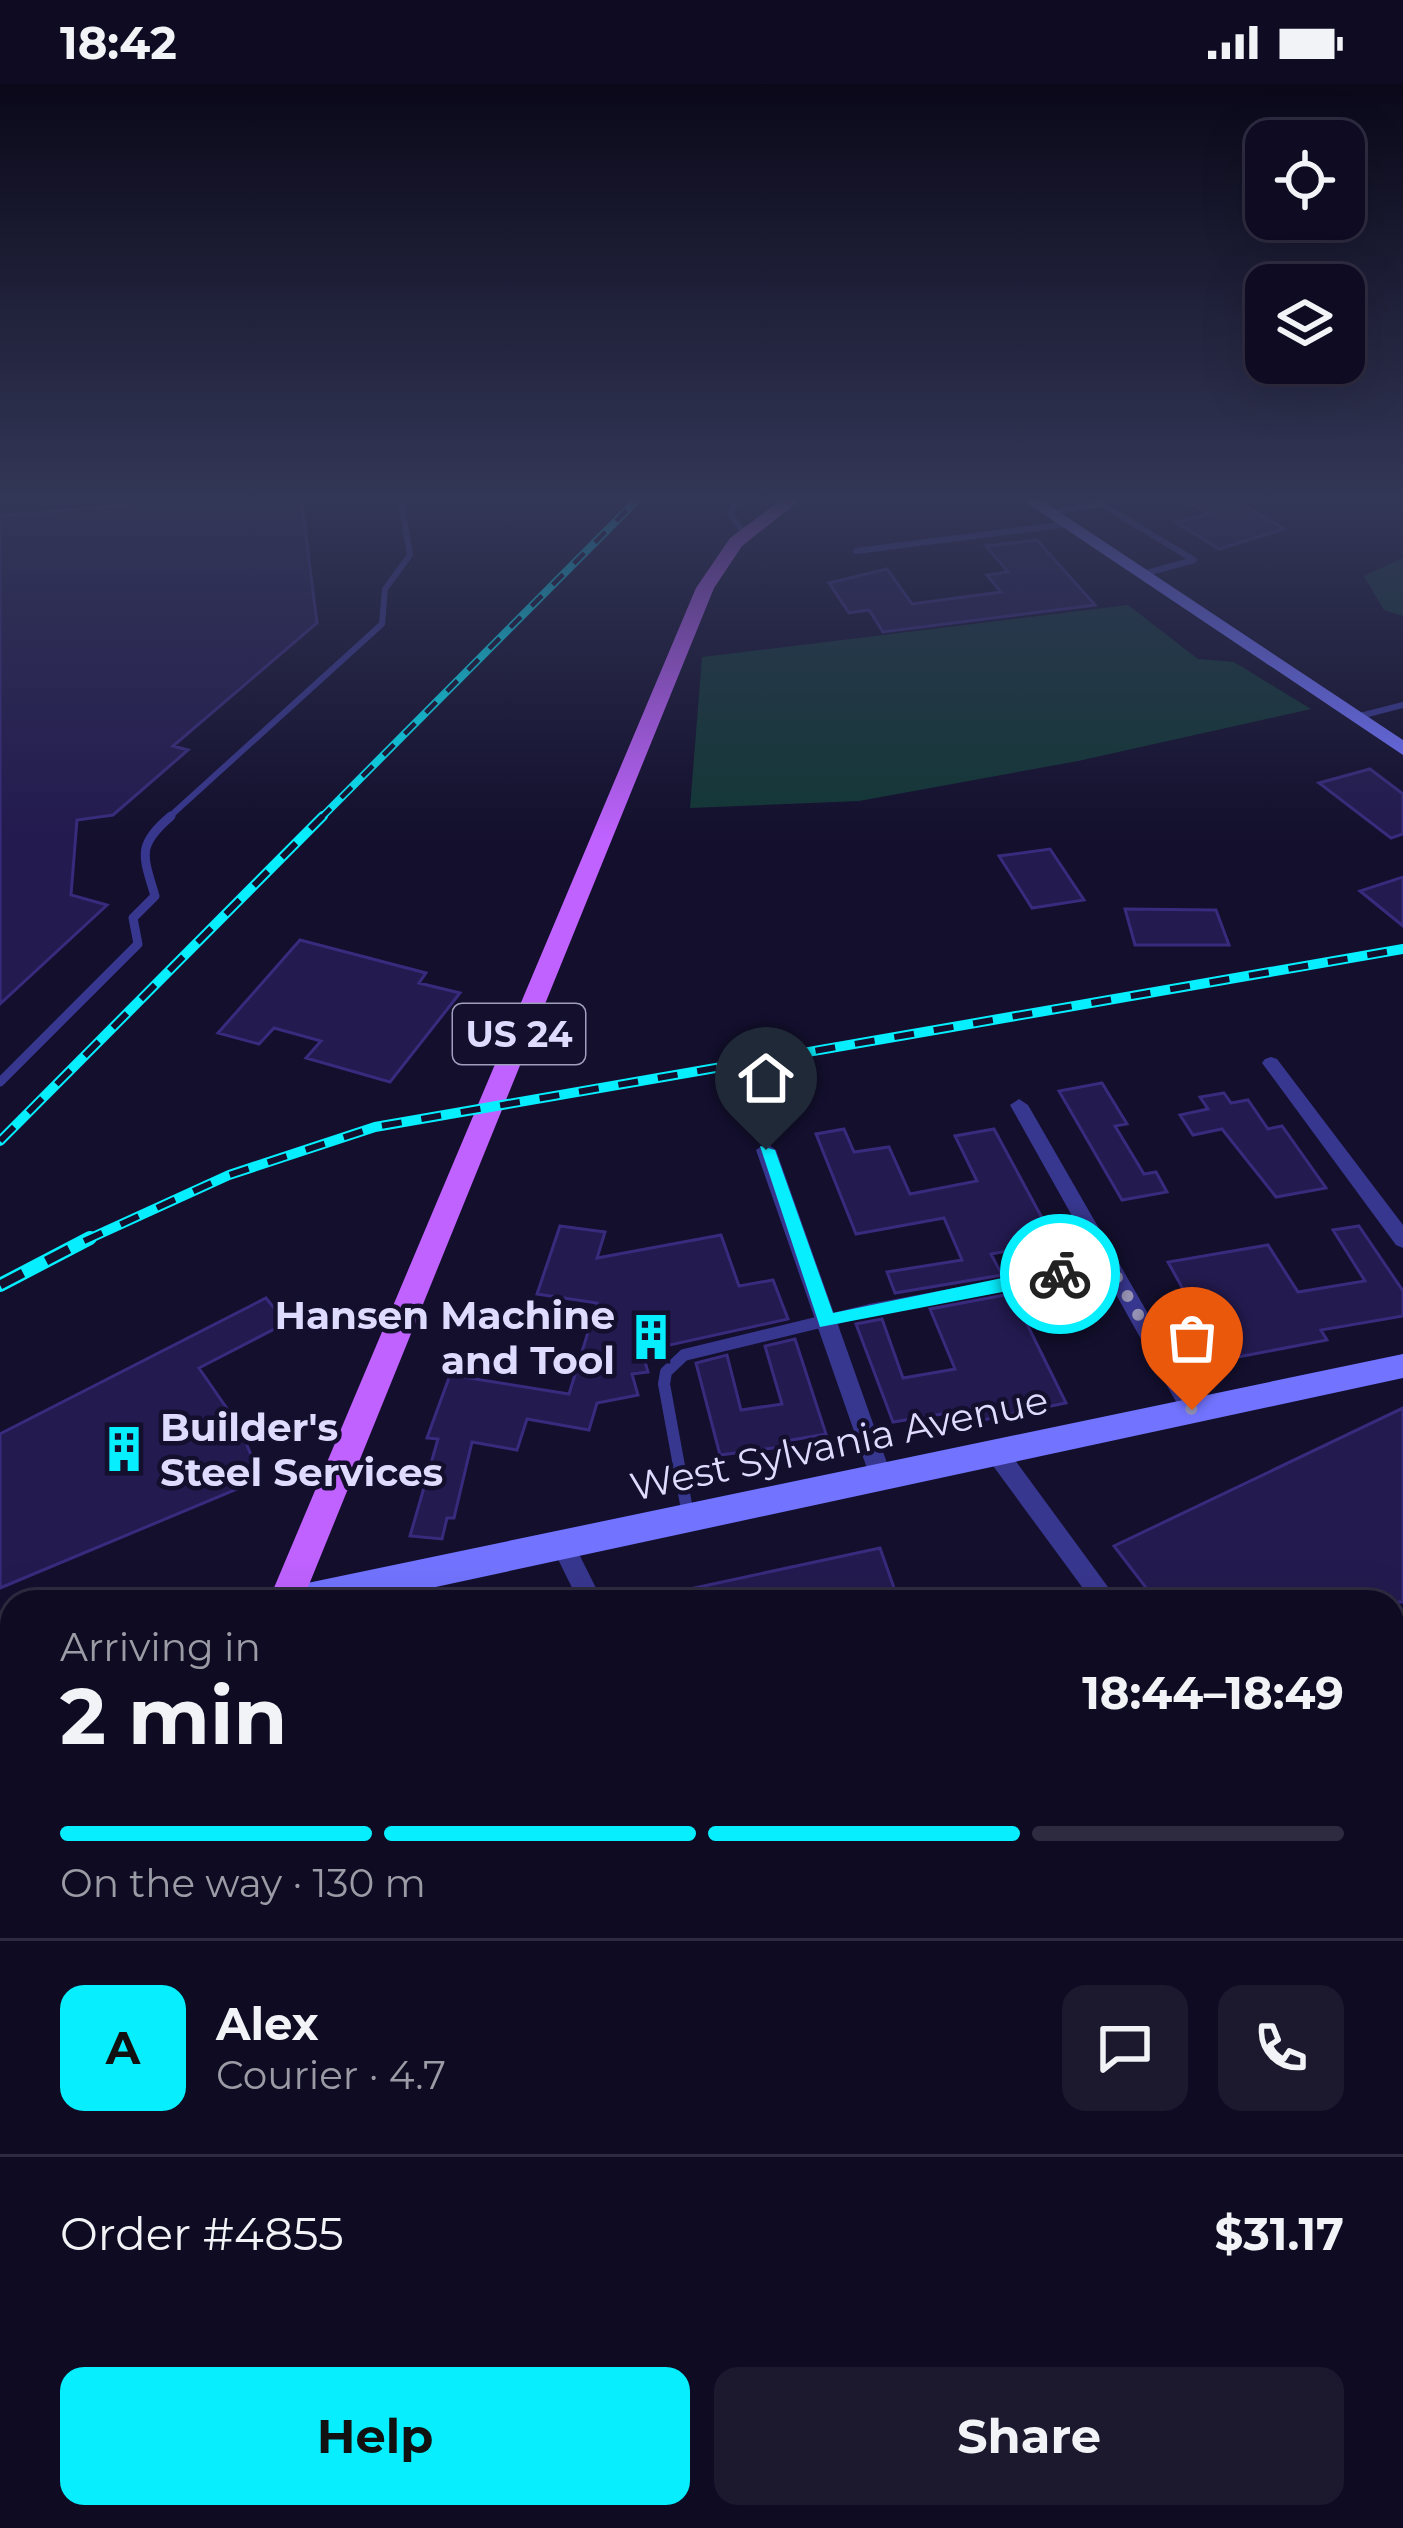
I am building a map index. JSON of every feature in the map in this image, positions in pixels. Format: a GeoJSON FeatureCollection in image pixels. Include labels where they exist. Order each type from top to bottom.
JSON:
{"type":"FeatureCollection","features":[{"type":"Feature","properties":{"kind":"main road","name":"US 24"},"geometry":{"type":"LineString","coordinates":[[294,1590],[695,611]]}},
{"type":"Feature","properties":{"kind":"main road"},"geometry":{"type":"LineString","coordinates":[[1198,611],[1403,749]]}},
{"type":"Feature","properties":{"kind":"main road","name":"West Sylvania Avenue"},"geometry":{"type":"LineString","coordinates":[[347,1590],[1400,1370]]}},
{"type":"Feature","properties":{"kind":"street"},"geometry":{"type":"LineString","coordinates":[[1271,1063],[1403,1240]]}},
{"type":"Feature","properties":{"kind":"street"},"geometry":{"type":"LineString","coordinates":[[1019,1105],[1192,1410]]}},
{"type":"Feature","properties":{"kind":"street"},"geometry":{"type":"LineString","coordinates":[[766,1150],[881,1477]]}},
{"type":"Feature","properties":{"kind":"street"},"geometry":{"type":"LineString","coordinates":[[996,1452],[1098,1590]]}},
{"type":"Feature","properties":{"kind":"street"},"geometry":{"type":"LineString","coordinates":[[563,1545],[585,1590]]}},
{"type":"Feature","properties":{"kind":"lane"},"geometry":{"type":"LineString","coordinates":[[0,1082],[138,944],[133,918],[155,896],[142,856],[148,835],[251,748],[382,624],[383,611]]}},
{"type":"Feature","properties":{"kind":"lane"},"geometry":{"type":"LineString","coordinates":[[1355,717],[1403,705]]}},
{"type":"Feature","properties":{"kind":"lane"},"geometry":{"type":"LineString","coordinates":[[689,1518],[669,1426],[666,1372],[684,1355],[1110,1265]]}},
{"type":"Feature","properties":{"kind":"green space"},"geometry":{"type":"Polygon","coordinates":[[[1078,611],[1136,611],[1198,659],[1234,662],[1311,709],[1078,761],[859,801],[690,808],[702,657],[1078,611]]]}},
{"type":"Feature","properties":{"kind":"building"},"geometry":{"type":"Polygon","coordinates":[[[0,611],[315,611],[317,623],[173,746],[188,750],[113,815],[77,820],[71,895],[107,905],[0,1004],[0,611]]]}},
{"type":"Feature","properties":{"kind":"building"},"geometry":{"type":"Polygon","coordinates":[[[870,611],[1047,611],[883,632],[870,611]]]}},
{"type":"Feature","properties":{"kind":"building"},"geometry":{"type":"Polygon","coordinates":[[[1370,769],[1403,794],[1403,834],[1391,838],[1319,783],[1370,769]]]}},
{"type":"Feature","properties":{"kind":"building"},"geometry":{"type":"Polygon","coordinates":[[[1050,849],[1084,900],[1032,908],[999,856],[1050,849]]]}},
{"type":"Feature","properties":{"kind":"building"},"geometry":{"type":"Polygon","coordinates":[[[1403,877],[1403,926],[1360,891],[1403,877]]]}},
{"type":"Feature","properties":{"kind":"building"},"geometry":{"type":"Polygon","coordinates":[[[1125,909],[1216,910],[1229,945],[1135,945],[1125,909]]]}},
{"type":"Feature","properties":{"kind":"building"},"geometry":{"type":"Polygon","coordinates":[[[300,940],[426,973],[419,983],[460,993],[390,1082],[306,1058],[321,1041],[274,1028],[259,1044],[218,1033],[300,940]]]}},
{"type":"Feature","properties":{"kind":"building"},"geometry":{"type":"Polygon","coordinates":[[[1102,1083],[1127,1124],[1115,1126],[1144,1174],[1156,1172],[1167,1192],[1122,1200],[1059,1091],[1102,1083]]]}},
{"type":"Feature","properties":{"kind":"building"},"geometry":{"type":"Polygon","coordinates":[[[1224,1093],[1231,1103],[1248,1100],[1268,1129],[1282,1126],[1326,1188],[1276,1197],[1222,1129],[1193,1135],[1180,1115],[1208,1109],[1200,1097],[1224,1093]]]}},
{"type":"Feature","properties":{"kind":"building"},"geometry":{"type":"Polygon","coordinates":[[[844,1129],[854,1152],[889,1147],[910,1194],[977,1181],[955,1136],[994,1129],[1055,1242],[991,1254],[1002,1275],[895,1293],[887,1272],[962,1260],[944,1218],[856,1234],[816,1134],[844,1129]]]}},
{"type":"Feature","properties":{"kind":"building"},"geometry":{"type":"Polygon","coordinates":[[[560,1226],[605,1232],[597,1258],[721,1235],[739,1286],[773,1280],[788,1319],[642,1351],[648,1372],[632,1374],[638,1395],[597,1403],[589,1430],[527,1419],[517,1450],[472,1442],[454,1518],[447,1518],[442,1539],[410,1536],[438,1439],[427,1438],[450,1375],[569,1394],[597,1303],[537,1294],[560,1226]]]}},
{"type":"Feature","properties":{"kind":"building"},"geometry":{"type":"Polygon","coordinates":[[[1359,1226],[1403,1291],[1403,1316],[1321,1330],[1327,1340],[1222,1360],[1168,1262],[1268,1245],[1298,1292],[1365,1281],[1333,1230],[1359,1226]]]}},
{"type":"Feature","properties":{"kind":"building"},"geometry":{"type":"Polygon","coordinates":[[[1069,1283],[1082,1309],[1025,1320],[1066,1403],[978,1421],[973,1409],[893,1422],[856,1324],[882,1319],[903,1378],[955,1369],[930,1309],[1069,1283]]]}},
{"type":"Feature","properties":{"kind":"building","name":"Builder's Steel Services"},"geometry":{"type":"Polygon","coordinates":[[[266,1298],[286,1323],[199,1368],[239,1426],[261,1479],[0,1588],[0,1434],[266,1298]]]}},
{"type":"Feature","properties":{"kind":"building"},"geometry":{"type":"Polygon","coordinates":[[[795,1339],[826,1434],[786,1441],[788,1446],[720,1455],[696,1363],[727,1355],[741,1410],[782,1404],[765,1346],[795,1339]]]}},
{"type":"Feature","properties":{"kind":"building"},"geometry":{"type":"Polygon","coordinates":[[[1403,1408],[1403,1590],[1148,1590],[1114,1546],[1403,1408]]]}},
{"type":"Feature","properties":{"kind":"building"},"geometry":{"type":"Polygon","coordinates":[[[880,1548],[895,1590],[685,1590],[880,1548]]]}},
{"type":"Feature","properties":{"kind":"railway"},"geometry":{"type":"LineString","coordinates":[[320,819],[527,611]]}},
{"type":"Feature","properties":{"kind":"railway"},"geometry":{"type":"LineString","coordinates":[[0,1141],[323,816]]}},
{"type":"Feature","properties":{"kind":"railway"},"geometry":{"type":"LineString","coordinates":[[86,1240],[229,1175],[375,1127],[1403,949]]}},
{"type":"Feature","properties":{"kind":"railway"},"geometry":{"type":"LineString","coordinates":[[86,1240],[90,1238]]}},
{"type":"Feature","properties":{"kind":"railway"},"geometry":{"type":"LineString","coordinates":[[0,1285],[86,1240]]}},
{"type":"Feature","properties":{"kind":"way so far"},"geometry":{"type":"LineString","coordinates":[[1060,1274],[1110,1265],[1192,1410]]}},
{"type":"Feature","properties":{"kind":"place","name":"Hansen Machine and Tool"},"geometry":{"type":"Point","coordinates":[651,1337]}},
{"type":"Feature","properties":{"kind":"place","name":"Builder's Steel Services"},"geometry":{"type":"Point","coordinates":[124,1449]}},
{"type":"Feature","properties":{"kind":"route"},"geometry":{"type":"LineString","coordinates":[[766,1150],[826,1322],[1060,1274]]}}]}
